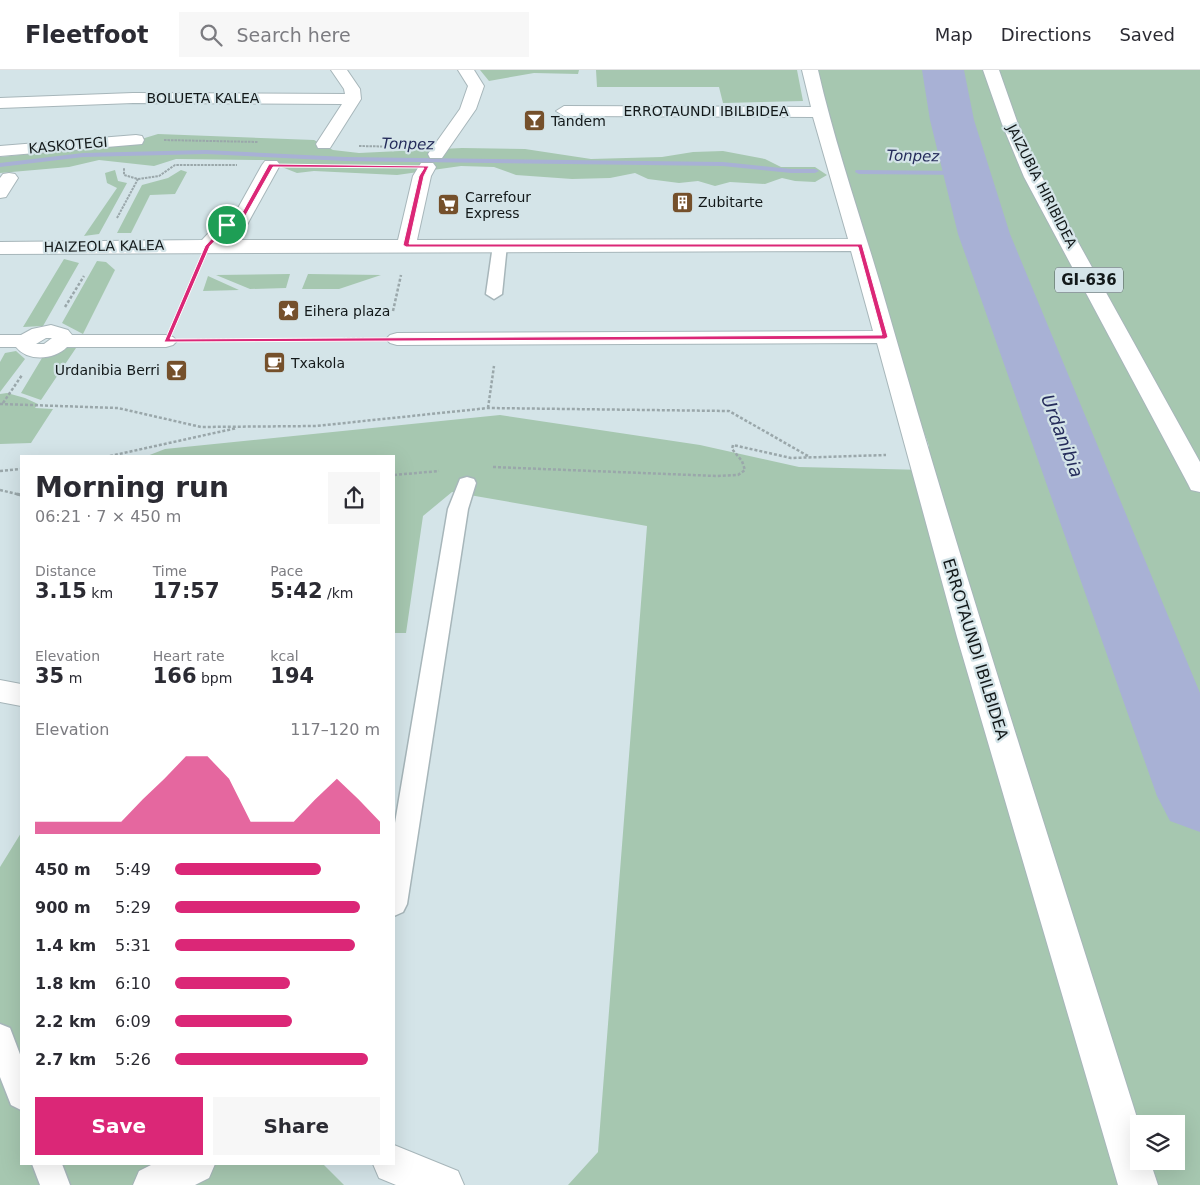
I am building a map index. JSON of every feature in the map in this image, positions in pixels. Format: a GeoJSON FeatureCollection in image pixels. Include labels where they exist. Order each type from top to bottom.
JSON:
{"type":"FeatureCollection","features":[{"type":"Feature","properties":{"kind":"street"},"geometry":{"type":"LineString","coordinates":[[324,144],[353,100],[352,88],[339,70]]}},
{"type":"Feature","properties":{"kind":"street"},"geometry":{"type":"LineString","coordinates":[[406,245],[422,176],[468,109],[476,86],[466,70]]}},
{"type":"Feature","properties":{"kind":"street","name":"ERROTAUNDI IBILBIDEA"},"geometry":{"type":"LineString","coordinates":[[810,70],[818,112],[860,245],[916,455],[1138,1185]]}},
{"type":"Feature","properties":{"kind":"street","name":"JAIZUBIA HIRIBIDEA"},"geometry":{"type":"LineString","coordinates":[[991,70],[1010,124],[1034,176],[1200,484]]}},
{"type":"Feature","properties":{"kind":"street","name":"BOLUETA KALEA"},"geometry":{"type":"LineString","coordinates":[[0,103],[133,98],[353,100]]}},
{"type":"Feature","properties":{"kind":"street","name":"ERROTAUNDI IBILBIDEA"},"geometry":{"type":"LineString","coordinates":[[564,111],[818,112]]}},
{"type":"Feature","properties":{"kind":"street","name":"KASKOTEGI"},"geometry":{"type":"LineString","coordinates":[[0,151],[136,140]]}},
{"type":"Feature","properties":{"kind":"street"},"geometry":{"type":"LineString","coordinates":[[208,246],[227,225],[240,221],[271,165]]}},
{"type":"Feature","properties":{"kind":"street"},"geometry":{"type":"LineString","coordinates":[[0,193],[9,178]]}},
{"type":"Feature","properties":{"kind":"street"},"geometry":{"type":"LineString","coordinates":[[208,246],[860,245]]}},
{"type":"Feature","properties":{"kind":"street","name":"HAIZEOLA KALEA"},"geometry":{"type":"LineString","coordinates":[[0,248],[208,246]]}},
{"type":"Feature","properties":{"kind":"street"},"geometry":{"type":"LineString","coordinates":[[392,339],[885,337]]}},
{"type":"Feature","properties":{"kind":"street"},"geometry":{"type":"LineString","coordinates":[[0,341],[26,342],[27,348],[38,352],[53,349],[62,342],[166,341]]}},
{"type":"Feature","properties":{"kind":"street"},"geometry":{"type":"LineString","coordinates":[[0,691],[20,695]]}},
{"type":"Feature","properties":{"kind":"street"},"geometry":{"type":"LineString","coordinates":[[153,1185],[193,1165]]}},
{"type":"Feature","properties":{"kind":"street"},"geometry":{"type":"LineString","coordinates":[[395,1165],[444,1185]]}},
{"type":"Feature","properties":{"kind":"lane"},"geometry":{"type":"LineString","coordinates":[[494,294],[500,245]]}},
{"type":"Feature","properties":{"kind":"lane"},"geometry":{"type":"LineString","coordinates":[[395,898],[458,509],[467,483]]}},
{"type":"Feature","properties":{"kind":"lane"},"geometry":{"type":"LineString","coordinates":[[0,1038],[20,1092]]}},
{"type":"Feature","properties":{"kind":"lane"},"geometry":{"type":"LineString","coordinates":[[47,1165],[55,1185]]}},
{"type":"Feature","properties":{"kind":"path"},"geometry":{"type":"LineString","coordinates":[[340,166],[435,156]]}},
{"type":"Feature","properties":{"kind":"path"},"geometry":{"type":"LineString","coordinates":[[138,179],[150,179],[169,173],[174,165],[271,165]]}},
{"type":"Feature","properties":{"kind":"path"},"geometry":{"type":"LineString","coordinates":[[208,246],[166,341],[392,339],[406,245]]}},
{"type":"Feature","properties":{"kind":"path"},"geometry":{"type":"LineString","coordinates":[[0,404],[118,408],[200,428],[316,426],[488,408],[729,412],[808,456]]}},
{"type":"Feature","properties":{"kind":"path"},"geometry":{"type":"LineString","coordinates":[[114,455],[245,426]]}},
{"type":"Feature","properties":{"kind":"path"},"geometry":{"type":"LineString","coordinates":[[489,467],[716,476],[738,475],[745,470],[742,461],[732,450],[733,445],[762,448],[788,457],[801,459],[808,456],[916,455]]}},
{"type":"Feature","properties":{"kind":"path"},"geometry":{"type":"LineString","coordinates":[[0,471],[20,469]]}},
{"type":"Feature","properties":{"kind":"path"},"geometry":{"type":"LineString","coordinates":[[395,475],[442,471]]}},
{"type":"Feature","properties":{"kind":"path"},"geometry":{"type":"LineString","coordinates":[[0,490],[20,495]]}},
{"type":"Feature","properties":{"kind":"green space"},"geometry":{"type":"Polygon","coordinates":[[[480,70],[579,70],[578,74],[534,73],[489,81],[480,70]]]}},
{"type":"Feature","properties":{"kind":"green space"},"geometry":{"type":"Polygon","coordinates":[[[596,70],[797,70],[803,101],[723,103],[719,87],[597,87],[596,70]]]}},
{"type":"Feature","properties":{"kind":"green space"},"geometry":{"type":"Polygon","coordinates":[[[810,70],[1200,70],[1200,1185],[568,1185],[598,1152],[647,526],[452,492],[423,516],[406,633],[395,633],[395,455],[150,455],[165,449],[500,415],[700,445],[799,467],[926,470],[929,446],[868,275],[810,70]]]}},
{"type":"Feature","properties":{"kind":"green space"},"geometry":{"type":"Polygon","coordinates":[[[158,134],[314,140],[333,150],[359,153],[462,148],[525,149],[591,159],[662,157],[693,152],[723,151],[765,159],[781,167],[815,167],[827,175],[815,182],[782,178],[765,184],[730,182],[715,186],[698,181],[679,183],[648,179],[635,173],[610,178],[572,179],[516,175],[494,167],[461,166],[397,175],[314,171],[297,173],[264,160],[176,159],[154,166],[99,160],[69,167],[0,173],[0,157],[125,144],[158,134]]]}},
{"type":"Feature","properties":{"kind":"green space"},"geometry":{"type":"Polygon","coordinates":[[[115,170],[118,181],[127,183],[99,234],[84,236],[117,188],[107,183],[105,173],[115,170]]]}},
{"type":"Feature","properties":{"kind":"green space"},"geometry":{"type":"Polygon","coordinates":[[[181,170],[187,172],[175,194],[150,195],[131,233],[117,233],[142,185],[168,178],[181,170]]]}},
{"type":"Feature","properties":{"kind":"green space"},"geometry":{"type":"Polygon","coordinates":[[[64,259],[79,263],[43,326],[23,327],[64,259]]]}},
{"type":"Feature","properties":{"kind":"green space"},"geometry":{"type":"Polygon","coordinates":[[[97,261],[106,262],[115,270],[83,334],[62,323],[97,261]]]}},
{"type":"Feature","properties":{"kind":"green space"},"geometry":{"type":"Polygon","coordinates":[[[290,274],[286,288],[250,289],[216,275],[290,274]]]}},
{"type":"Feature","properties":{"kind":"green space"},"geometry":{"type":"Polygon","coordinates":[[[308,274],[381,275],[339,289],[302,289],[308,274]]]}},
{"type":"Feature","properties":{"kind":"green space"},"geometry":{"type":"Polygon","coordinates":[[[208,276],[239,290],[203,291],[208,276]]]}},
{"type":"Feature","properties":{"kind":"green space"},"geometry":{"type":"Polygon","coordinates":[[[64,348],[76,348],[41,400],[21,393],[42,358],[64,348]]]}},
{"type":"Feature","properties":{"kind":"green space"},"geometry":{"type":"Polygon","coordinates":[[[16,351],[25,359],[0,392],[0,362],[5,353],[16,351]]]}},
{"type":"Feature","properties":{"kind":"green space"},"geometry":{"type":"Polygon","coordinates":[[[7,393],[38,404],[35,408],[53,409],[31,443],[0,444],[0,394],[7,393]]]}},
{"type":"Feature","properties":{"kind":"green space"},"geometry":{"type":"Polygon","coordinates":[[[20,835],[20,1165],[324,1165],[344,1185],[0,1185],[0,867],[20,835]]]}},
{"type":"Feature","properties":{"kind":"waterway","name":"Urdanibia"},"geometry":{"type":"LineString","coordinates":[[943,70],[952,120],[984,234],[1200,796]]}},
{"type":"Feature","properties":{"kind":"waterway","name":"Tonpez"},"geometry":{"type":"LineString","coordinates":[[0,165],[83,155],[206,152],[345,159],[723,164],[791,171],[815,171]]}},
{"type":"Feature","properties":{"kind":"waterway","name":"Tonpez"},"geometry":{"type":"LineString","coordinates":[[859,172],[967,173]]}},
{"type":"Feature","properties":{"kind":"place","name":"Tandem"},"geometry":{"type":"Point","coordinates":[535,121]}},
{"type":"Feature","properties":{"kind":"place","name":"Zubitarte"},"geometry":{"type":"Point","coordinates":[682,202]}},
{"type":"Feature","properties":{"kind":"place","name":"Carrefour Express"},"geometry":{"type":"Point","coordinates":[449,205]}},
{"type":"Feature","properties":{"kind":"place","name":"Eihera plaza"},"geometry":{"type":"Point","coordinates":[288,311]}},
{"type":"Feature","properties":{"kind":"place","name":"Txakola"},"geometry":{"type":"Point","coordinates":[275,363]}},
{"type":"Feature","properties":{"kind":"place","name":"Urdanibia Berri"},"geometry":{"type":"Point","coordinates":[176,370]}},
{"type":"Feature","properties":{"kind":"route"},"geometry":{"type":"LineString","coordinates":[[271,165],[427,167],[422,176],[406,245],[860,245],[885,337],[166,341],[208,246],[227,225],[240,221],[271,165]]}}]}
